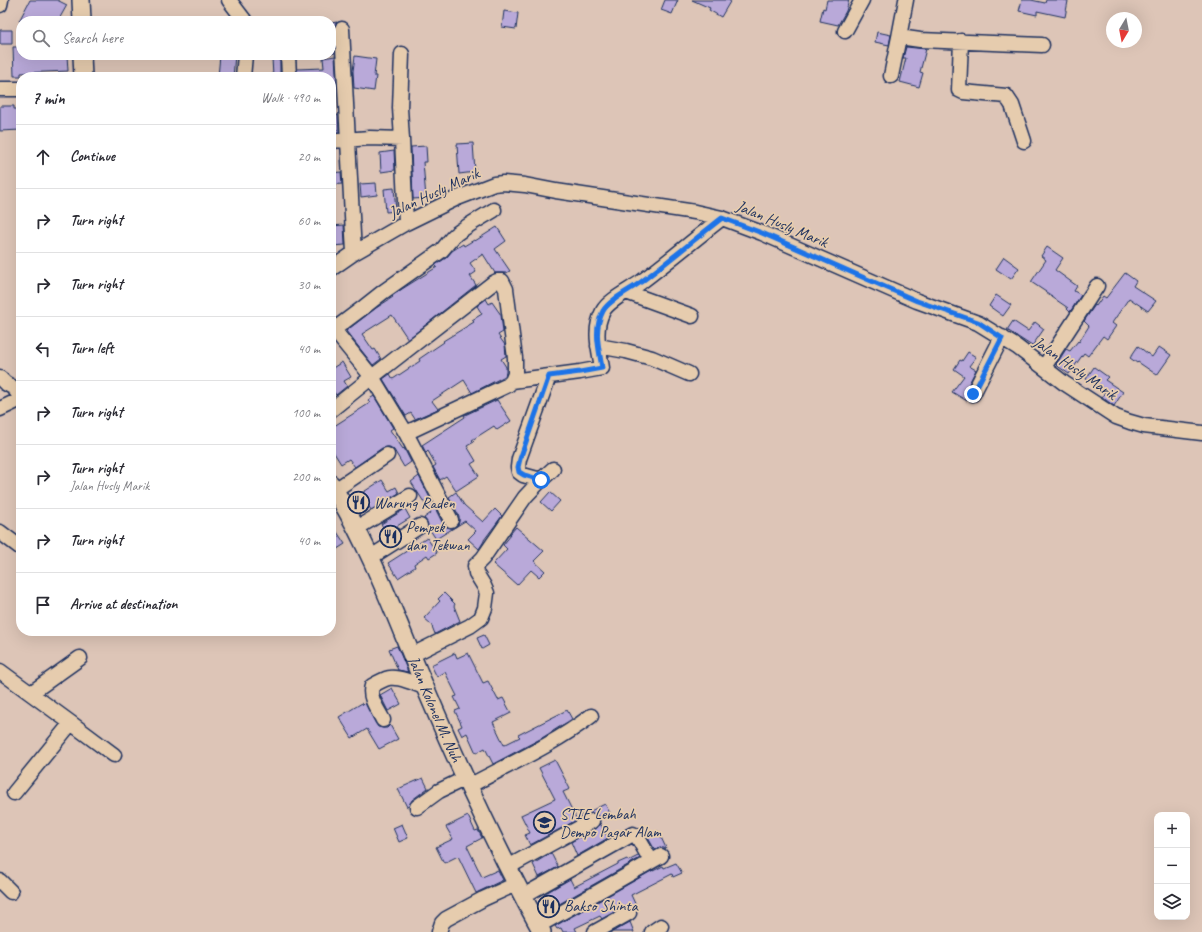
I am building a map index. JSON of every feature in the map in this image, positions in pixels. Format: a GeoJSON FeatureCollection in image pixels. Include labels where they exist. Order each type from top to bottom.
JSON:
{"type":"FeatureCollection","features":[{"type":"Feature","properties":{"kind":"main road"},"geometry":{"type":"LineString","coordinates":[[81,0],[82,16]]}},
{"type":"Feature","properties":{"kind":"main road"},"geometry":{"type":"LineString","coordinates":[[82,60],[83,72]]}},
{"type":"Feature","properties":{"kind":"main road","name":"Jalan Kolonel M. Nuh"},"geometry":{"type":"LineString","coordinates":[[336,492],[371,557],[467,782],[540,929]]}},
{"type":"Feature","properties":{"kind":"street"},"geometry":{"type":"LineString","coordinates":[[0,5],[1,0]]}},
{"type":"Feature","properties":{"kind":"street"},"geometry":{"type":"LineString","coordinates":[[228,0],[241,16]]}},
{"type":"Feature","properties":{"kind":"street"},"geometry":{"type":"LineString","coordinates":[[845,31],[862,0]]}},
{"type":"Feature","properties":{"kind":"street"},"geometry":{"type":"LineString","coordinates":[[892,76],[906,0]]}},
{"type":"Feature","properties":{"kind":"street"},"geometry":{"type":"LineString","coordinates":[[342,29],[354,253]]}},
{"type":"Feature","properties":{"kind":"street"},"geometry":{"type":"LineString","coordinates":[[899,37],[920,40],[1042,44]]}},
{"type":"Feature","properties":{"kind":"street"},"geometry":{"type":"LineString","coordinates":[[961,41],[959,90],[962,92],[1006,96],[1012,105],[1024,141]]}},
{"type":"Feature","properties":{"kind":"street"},"geometry":{"type":"LineString","coordinates":[[402,54],[400,108],[406,223]]}},
{"type":"Feature","properties":{"kind":"street"},"geometry":{"type":"LineString","coordinates":[[243,72],[245,60]]}},
{"type":"Feature","properties":{"kind":"street"},"geometry":{"type":"LineString","coordinates":[[288,60],[289,72]]}},
{"type":"Feature","properties":{"kind":"street"},"geometry":{"type":"LineString","coordinates":[[0,89],[16,89]]}},
{"type":"Feature","properties":{"kind":"street"},"geometry":{"type":"LineString","coordinates":[[336,140],[402,138]]}},
{"type":"Feature","properties":{"kind":"street","name":"Jalan Husly Marik"},"geometry":{"type":"LineString","coordinates":[[336,266],[354,253],[406,223],[455,199],[494,184],[503,183],[525,185],[586,196],[670,208],[722,218],[762,233],[917,301],[978,322],[1044,367],[1071,388],[1116,417],[1144,426],[1202,433]]}},
{"type":"Feature","properties":{"kind":"street"},"geometry":{"type":"LineString","coordinates":[[451,520],[406,433],[372,377],[338,335],[336,328],[382,292],[441,251],[454,236],[466,227],[494,210]]}},
{"type":"Feature","properties":{"kind":"street"},"geometry":{"type":"LineString","coordinates":[[512,381],[580,372],[601,373],[597,327],[603,310],[610,303],[640,283],[722,218]]}},
{"type":"Feature","properties":{"kind":"street"},"geometry":{"type":"LineString","coordinates":[[336,406],[493,283],[499,280],[502,281],[506,289],[515,358],[512,381],[508,385],[406,433]]}},
{"type":"Feature","properties":{"kind":"street"},"geometry":{"type":"LineString","coordinates":[[1044,367],[1097,286]]}},
{"type":"Feature","properties":{"kind":"street"},"geometry":{"type":"LineString","coordinates":[[626,292],[692,316]]}},
{"type":"Feature","properties":{"kind":"street"},"geometry":{"type":"LineString","coordinates":[[973,394],[1002,338]]}},
{"type":"Feature","properties":{"kind":"street"},"geometry":{"type":"LineString","coordinates":[[598,346],[652,358],[689,374]]}},
{"type":"Feature","properties":{"kind":"street"},"geometry":{"type":"LineString","coordinates":[[541,480],[524,475],[519,472],[518,467],[549,376]]}},
{"type":"Feature","properties":{"kind":"street"},"geometry":{"type":"LineString","coordinates":[[0,378],[16,391]]}},
{"type":"Feature","properties":{"kind":"street"},"geometry":{"type":"LineString","coordinates":[[0,409],[16,401]]}},
{"type":"Feature","properties":{"kind":"street"},"geometry":{"type":"LineString","coordinates":[[336,485],[387,455]]}},
{"type":"Feature","properties":{"kind":"street"},"geometry":{"type":"LineString","coordinates":[[412,655],[466,628],[481,618],[485,608],[487,593],[474,568],[520,504],[553,469]]}},
{"type":"Feature","properties":{"kind":"street"},"geometry":{"type":"LineString","coordinates":[[356,528],[410,496]]}},
{"type":"Feature","properties":{"kind":"street"},"geometry":{"type":"LineString","coordinates":[[371,557],[420,526]]}},
{"type":"Feature","properties":{"kind":"street"},"geometry":{"type":"LineString","coordinates":[[0,532],[16,544]]}},
{"type":"Feature","properties":{"kind":"street"},"geometry":{"type":"LineString","coordinates":[[31,693],[80,658]]}},
{"type":"Feature","properties":{"kind":"street"},"geometry":{"type":"LineString","coordinates":[[0,671],[72,723],[114,756]]}},
{"type":"Feature","properties":{"kind":"street"},"geometry":{"type":"LineString","coordinates":[[383,720],[371,696],[370,691],[372,686],[388,678],[392,678],[404,680],[426,688]]}},
{"type":"Feature","properties":{"kind":"street"},"geometry":{"type":"LineString","coordinates":[[417,807],[439,791],[467,782],[543,748],[575,728],[590,716]]}},
{"type":"Feature","properties":{"kind":"street"},"geometry":{"type":"LineString","coordinates":[[14,793],[72,723]]}},
{"type":"Feature","properties":{"kind":"street"},"geometry":{"type":"LineString","coordinates":[[508,867],[592,821]]}},
{"type":"Feature","properties":{"kind":"street"},"geometry":{"type":"LineString","coordinates":[[439,932],[442,923],[446,920],[483,899],[520,890],[633,834],[637,836],[656,859],[540,929]]}},
{"type":"Feature","properties":{"kind":"street"},"geometry":{"type":"LineString","coordinates":[[0,881],[11,892]]}},
{"type":"Feature","properties":{"kind":"street"},"geometry":{"type":"LineString","coordinates":[[596,932],[630,913]]}},
{"type":"Feature","properties":{"kind":"building"},"geometry":{"type":"Polygon","coordinates":[[[30,0],[57,0],[67,5],[61,16],[22,16],[30,0]]]}},
{"type":"Feature","properties":{"kind":"building"},"geometry":{"type":"Polygon","coordinates":[[[665,0],[678,0],[672,14],[661,10],[665,0]]]}},
{"type":"Feature","properties":{"kind":"building"},"geometry":{"type":"Polygon","coordinates":[[[692,0],[731,0],[721,17],[709,10],[710,8],[692,0]]]}},
{"type":"Feature","properties":{"kind":"building"},"geometry":{"type":"Polygon","coordinates":[[[827,0],[849,0],[846,11],[838,25],[820,21],[823,8],[825,9],[827,0]]]}},
{"type":"Feature","properties":{"kind":"building"},"geometry":{"type":"Polygon","coordinates":[[[1022,0],[1045,3],[1046,0],[1068,1],[1065,17],[1037,11],[1037,15],[1019,11],[1022,0]]]}},
{"type":"Feature","properties":{"kind":"building"},"geometry":{"type":"Polygon","coordinates":[[[504,11],[518,13],[516,29],[502,27],[504,11]]]}},
{"type":"Feature","properties":{"kind":"building"},"geometry":{"type":"Polygon","coordinates":[[[0,30],[12,30],[12,44],[0,44],[0,30]]]}},
{"type":"Feature","properties":{"kind":"building"},"geometry":{"type":"Polygon","coordinates":[[[877,32],[891,35],[889,45],[875,42],[877,32]]]}},
{"type":"Feature","properties":{"kind":"building"},"geometry":{"type":"Polygon","coordinates":[[[13,47],[16,47],[16,60],[67,60],[68,71],[16,72],[16,76],[14,76],[13,47]]]}},
{"type":"Feature","properties":{"kind":"building"},"geometry":{"type":"Polygon","coordinates":[[[906,47],[926,49],[920,72],[923,73],[919,87],[900,82],[906,58],[903,58],[906,47]]]}},
{"type":"Feature","properties":{"kind":"building"},"geometry":{"type":"Polygon","coordinates":[[[355,56],[376,59],[374,91],[354,88],[353,71],[355,56]]]}},
{"type":"Feature","properties":{"kind":"building"},"geometry":{"type":"Polygon","coordinates":[[[220,60],[235,60],[233,72],[218,72],[220,60]]]}},
{"type":"Feature","properties":{"kind":"building"},"geometry":{"type":"Polygon","coordinates":[[[272,60],[280,60],[280,72],[273,72],[272,60]]]}},
{"type":"Feature","properties":{"kind":"building"},"geometry":{"type":"Polygon","coordinates":[[[323,60],[335,60],[336,72],[297,72],[297,69],[324,68],[323,60]]]}},
{"type":"Feature","properties":{"kind":"building"},"geometry":{"type":"Polygon","coordinates":[[[0,106],[14,106],[14,109],[16,109],[16,130],[0,131],[0,106]]]}},
{"type":"Feature","properties":{"kind":"building"},"geometry":{"type":"Polygon","coordinates":[[[336,115],[338,115],[339,132],[336,132],[336,115]]]}},
{"type":"Feature","properties":{"kind":"building"},"geometry":{"type":"Polygon","coordinates":[[[473,143],[475,172],[459,174],[457,144],[473,143]]]}},
{"type":"Feature","properties":{"kind":"building"},"geometry":{"type":"Polygon","coordinates":[[[426,146],[427,162],[423,162],[426,198],[413,199],[411,147],[426,146]]]}},
{"type":"Feature","properties":{"kind":"building"},"geometry":{"type":"Polygon","coordinates":[[[394,151],[395,170],[381,172],[380,153],[394,151]]]}},
{"type":"Feature","properties":{"kind":"building"},"geometry":{"type":"Polygon","coordinates":[[[336,172],[341,172],[342,184],[336,185],[336,172]]]}},
{"type":"Feature","properties":{"kind":"building"},"geometry":{"type":"Polygon","coordinates":[[[376,183],[377,195],[361,197],[360,184],[376,183]]]}},
{"type":"Feature","properties":{"kind":"building"},"geometry":{"type":"Polygon","coordinates":[[[394,188],[396,211],[386,212],[384,189],[394,188]]]}},
{"type":"Feature","properties":{"kind":"building"},"geometry":{"type":"Polygon","coordinates":[[[344,225],[345,245],[336,246],[336,226],[344,225]]]}},
{"type":"Feature","properties":{"kind":"building"},"geometry":{"type":"Polygon","coordinates":[[[497,227],[506,241],[495,249],[510,271],[506,273],[495,273],[483,254],[470,263],[476,272],[470,276],[476,285],[408,339],[392,315],[362,334],[373,350],[375,349],[381,359],[373,365],[346,331],[393,297],[392,296],[437,267],[435,265],[446,258],[452,251],[463,244],[464,246],[474,240],[475,241],[497,227]]]}},
{"type":"Feature","properties":{"kind":"building"},"geometry":{"type":"Polygon","coordinates":[[[1047,247],[1063,258],[1055,270],[1077,286],[1074,291],[1081,295],[1070,312],[1067,309],[1068,308],[1031,282],[1046,260],[1041,256],[1047,247]]]}},
{"type":"Feature","properties":{"kind":"building"},"geometry":{"type":"Polygon","coordinates":[[[1004,257],[1019,268],[1011,279],[996,269],[1004,257]]]}},
{"type":"Feature","properties":{"kind":"building"},"geometry":{"type":"Polygon","coordinates":[[[1125,273],[1136,281],[1133,286],[1156,301],[1148,311],[1129,298],[1112,323],[1116,326],[1107,339],[1103,336],[1088,356],[1084,353],[1069,374],[1056,365],[1066,349],[1070,351],[1078,341],[1079,342],[1089,326],[1084,321],[1095,305],[1096,306],[1103,296],[1106,298],[1125,273]]]}},
{"type":"Feature","properties":{"kind":"building"},"geometry":{"type":"Polygon","coordinates":[[[996,295],[1011,305],[1003,316],[989,306],[996,295]]]}},
{"type":"Feature","properties":{"kind":"building"},"geometry":{"type":"Polygon","coordinates":[[[486,299],[489,304],[492,302],[501,315],[503,332],[498,335],[505,345],[506,356],[501,359],[506,367],[505,376],[472,393],[464,380],[432,401],[438,409],[415,419],[411,413],[406,416],[383,379],[390,374],[393,379],[420,361],[419,359],[444,342],[443,341],[474,322],[472,320],[482,314],[477,306],[486,299]]]}},
{"type":"Feature","properties":{"kind":"building"},"geometry":{"type":"Polygon","coordinates":[[[1013,321],[1028,331],[1035,322],[1044,329],[1032,346],[1007,330],[1013,321]]]}},
{"type":"Feature","properties":{"kind":"building"},"geometry":{"type":"Polygon","coordinates":[[[1138,346],[1152,357],[1159,347],[1171,355],[1157,375],[1130,358],[1138,346]]]}},
{"type":"Feature","properties":{"kind":"building"},"geometry":{"type":"Polygon","coordinates":[[[968,352],[976,357],[969,366],[976,370],[965,391],[967,401],[952,392],[964,376],[954,369],[968,352]]]}},
{"type":"Feature","properties":{"kind":"building"},"geometry":{"type":"Polygon","coordinates":[[[342,362],[351,377],[344,381],[347,386],[336,395],[336,366],[342,362]]]}},
{"type":"Feature","properties":{"kind":"building"},"geometry":{"type":"Polygon","coordinates":[[[1094,367],[1108,377],[1105,380],[1123,392],[1114,406],[1102,397],[1105,392],[1086,379],[1094,367]]]}},
{"type":"Feature","properties":{"kind":"building"},"geometry":{"type":"Polygon","coordinates":[[[374,396],[393,428],[390,430],[403,449],[404,448],[411,462],[404,467],[394,450],[390,447],[382,448],[355,467],[349,459],[341,464],[336,456],[336,425],[370,403],[368,400],[374,396]]]}},
{"type":"Feature","properties":{"kind":"building"},"geometry":{"type":"Polygon","coordinates":[[[497,400],[511,421],[497,430],[494,426],[472,440],[474,442],[467,446],[476,461],[471,464],[479,476],[456,491],[446,476],[440,480],[433,467],[436,465],[428,451],[426,453],[422,445],[465,417],[464,415],[497,400]]]}},
{"type":"Feature","properties":{"kind":"building"},"geometry":{"type":"Polygon","coordinates":[[[419,476],[443,524],[447,527],[451,528],[458,525],[459,516],[449,497],[456,492],[464,505],[483,522],[495,509],[502,516],[479,549],[468,539],[476,531],[465,521],[436,539],[424,518],[431,513],[411,482],[419,476]]]}},
{"type":"Feature","properties":{"kind":"building"},"geometry":{"type":"Polygon","coordinates":[[[382,480],[389,491],[396,487],[399,493],[371,510],[362,493],[382,480]]]}},
{"type":"Feature","properties":{"kind":"building"},"geometry":{"type":"Polygon","coordinates":[[[550,492],[560,501],[551,511],[541,502],[550,492]]]}},
{"type":"Feature","properties":{"kind":"building"},"geometry":{"type":"Polygon","coordinates":[[[405,509],[410,518],[397,526],[399,529],[385,538],[384,537],[388,534],[381,524],[405,509]]]}},
{"type":"Feature","properties":{"kind":"building"},"geometry":{"type":"Polygon","coordinates":[[[516,527],[544,551],[534,561],[545,571],[539,577],[531,570],[517,585],[493,564],[507,549],[503,545],[516,527]]]}},
{"type":"Feature","properties":{"kind":"building"},"geometry":{"type":"Polygon","coordinates":[[[336,530],[345,544],[336,550],[336,530]]]}},
{"type":"Feature","properties":{"kind":"building"},"geometry":{"type":"Polygon","coordinates":[[[427,538],[437,553],[429,558],[427,555],[414,564],[415,567],[398,578],[388,563],[427,538]]]}},
{"type":"Feature","properties":{"kind":"building"},"geometry":{"type":"Polygon","coordinates":[[[444,593],[455,604],[454,606],[460,621],[435,634],[431,624],[424,618],[440,601],[438,599],[444,593]]]}},
{"type":"Feature","properties":{"kind":"building"},"geometry":{"type":"Polygon","coordinates":[[[484,635],[489,645],[482,649],[477,638],[484,635]]]}},
{"type":"Feature","properties":{"kind":"building"},"geometry":{"type":"Polygon","coordinates":[[[397,646],[408,672],[398,670],[389,649],[397,646]]]}},
{"type":"Feature","properties":{"kind":"building"},"geometry":{"type":"Polygon","coordinates":[[[455,653],[457,658],[468,653],[483,683],[488,681],[498,700],[503,698],[511,713],[493,722],[504,745],[520,737],[518,735],[567,710],[572,719],[542,738],[493,764],[485,748],[476,753],[467,733],[462,736],[458,728],[462,726],[455,711],[460,709],[454,697],[457,696],[445,672],[437,677],[431,665],[455,653]]]}},
{"type":"Feature","properties":{"kind":"building"},"geometry":{"type":"Polygon","coordinates":[[[392,688],[401,704],[388,711],[380,695],[392,688]]]}},
{"type":"Feature","properties":{"kind":"building"},"geometry":{"type":"Polygon","coordinates":[[[362,703],[363,705],[365,703],[378,727],[387,728],[390,725],[398,739],[379,749],[367,729],[352,738],[339,717],[362,703]]]}},
{"type":"Feature","properties":{"kind":"building"},"geometry":{"type":"Polygon","coordinates":[[[555,760],[570,789],[563,792],[576,818],[605,804],[610,813],[600,818],[596,814],[588,814],[530,845],[525,835],[530,833],[521,815],[555,799],[539,768],[555,760]]]}},
{"type":"Feature","properties":{"kind":"building"},"geometry":{"type":"Polygon","coordinates":[[[423,778],[428,788],[412,800],[407,807],[398,789],[423,778]]]}},
{"type":"Feature","properties":{"kind":"building"},"geometry":{"type":"Polygon","coordinates":[[[468,816],[475,831],[478,830],[482,838],[467,846],[482,877],[498,870],[503,880],[476,893],[458,856],[444,863],[436,847],[453,839],[446,827],[468,816]]]}},
{"type":"Feature","properties":{"kind":"building"},"geometry":{"type":"Polygon","coordinates":[[[600,823],[608,838],[577,856],[571,842],[596,828],[600,823]]]}},
{"type":"Feature","properties":{"kind":"building"},"geometry":{"type":"Polygon","coordinates":[[[402,824],[408,838],[399,842],[393,828],[402,824]]]}},
{"type":"Feature","properties":{"kind":"building"},"geometry":{"type":"Polygon","coordinates":[[[658,831],[666,848],[655,850],[647,836],[658,831]]]}},
{"type":"Feature","properties":{"kind":"building"},"geometry":{"type":"Polygon","coordinates":[[[551,853],[558,867],[539,877],[533,864],[551,853]]]}},
{"type":"Feature","properties":{"kind":"building"},"geometry":{"type":"Polygon","coordinates":[[[638,856],[640,858],[547,911],[544,903],[548,901],[544,894],[570,879],[574,887],[618,863],[627,859],[628,861],[638,856]]]}},
{"type":"Feature","properties":{"kind":"building"},"geometry":{"type":"Polygon","coordinates":[[[676,863],[682,873],[673,877],[672,874],[631,895],[637,908],[629,905],[602,919],[600,916],[575,928],[577,932],[563,932],[561,928],[557,929],[555,926],[653,870],[663,866],[664,868],[676,863]]]}},
{"type":"Feature","properties":{"kind":"building"},"geometry":{"type":"Polygon","coordinates":[[[630,922],[634,932],[612,932],[630,922]]]}},
{"type":"Feature","properties":{"kind":"place","name":"Warung Raden"},"geometry":{"type":"Point","coordinates":[359,503]}},
{"type":"Feature","properties":{"kind":"place","name":"Pempek dan Tekwan"},"geometry":{"type":"Point","coordinates":[391,536]}},
{"type":"Feature","properties":{"kind":"place","name":"STIE Lembah Dempo Pagar Alam"},"geometry":{"type":"Point","coordinates":[545,823]}},
{"type":"Feature","properties":{"kind":"place","name":"Bakso Shinta"},"geometry":{"type":"Point","coordinates":[549,906]}},
{"type":"Feature","properties":{"kind":"route"},"geometry":{"type":"LineString","coordinates":[[541,480],[524,475],[518,471],[518,467],[549,376],[602,368],[597,338],[597,327],[603,310],[610,303],[640,283],[722,218],[762,233],[917,301],[978,322],[1002,338],[973,394]]}}]}
